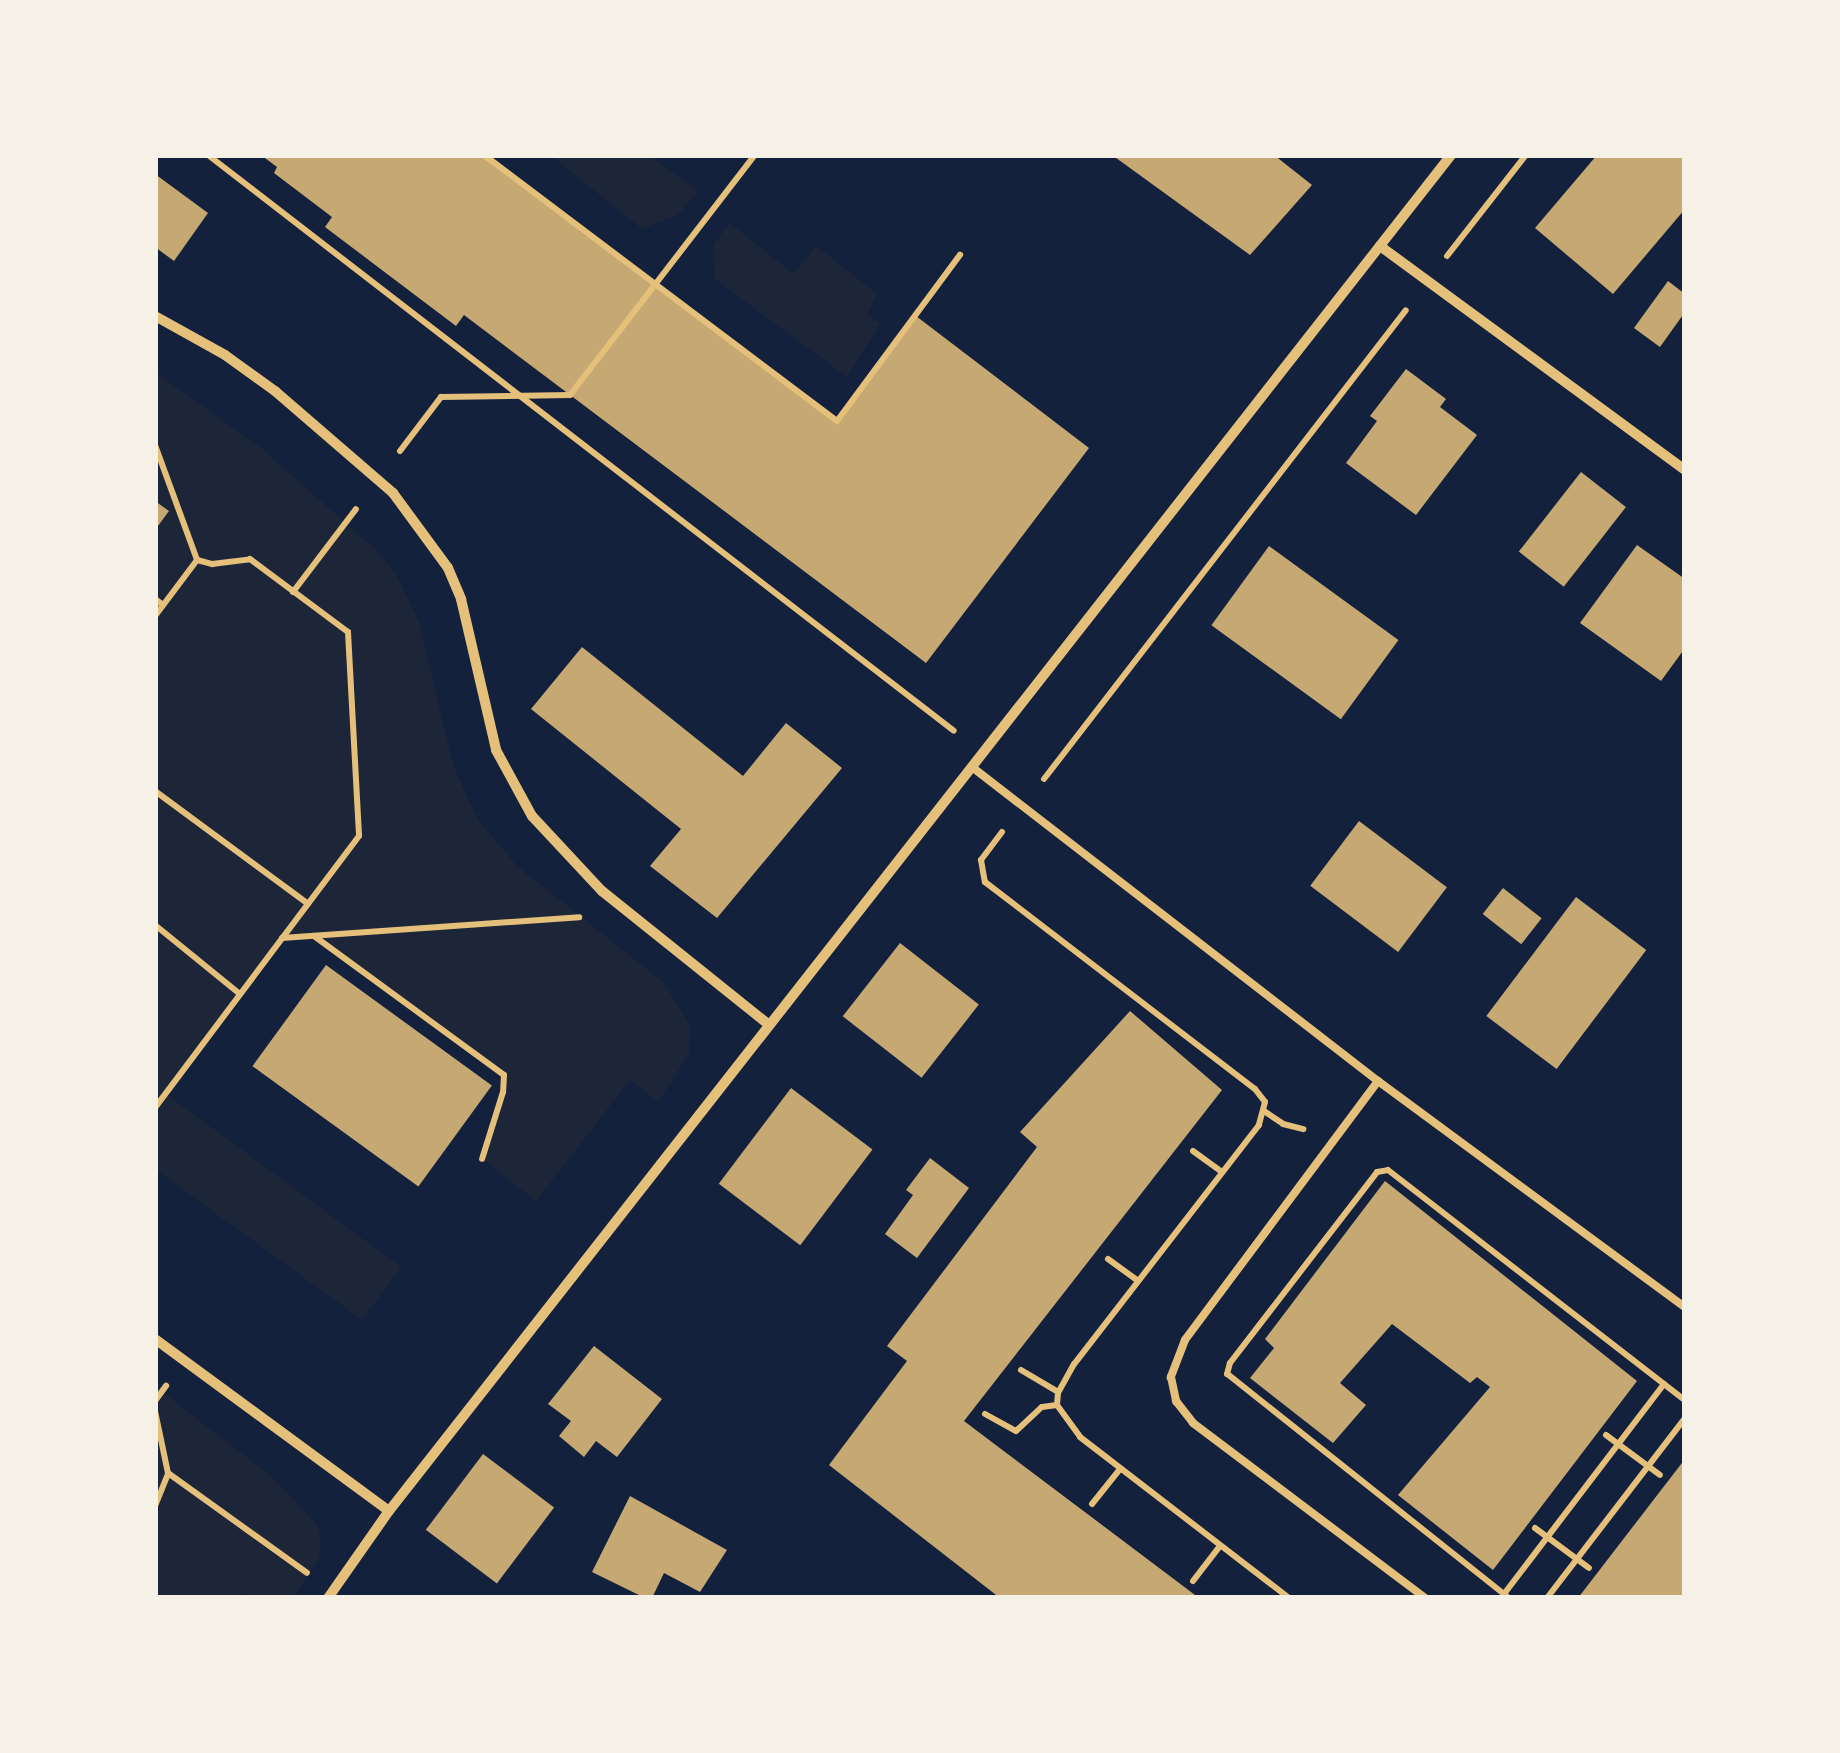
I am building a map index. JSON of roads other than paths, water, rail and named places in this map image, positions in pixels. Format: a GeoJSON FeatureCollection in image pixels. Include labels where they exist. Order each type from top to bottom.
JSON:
{"type":"FeatureCollection","features":[{"type":"Feature","properties":{"kind":"street"},"geometry":{"type":"LineString","coordinates":[[330,1595],[389,1511],[1451,155]]}},
{"type":"Feature","properties":{"kind":"street"},"geometry":{"type":"LineString","coordinates":[[1380,246],[1685,470]]}},
{"type":"Feature","properties":{"kind":"street"},"geometry":{"type":"LineString","coordinates":[[155,316],[225,355],[275,391],[378,480],[429,538],[461,599],[496,750],[532,816],[602,891],[769,1025]]}},
{"type":"Feature","properties":{"kind":"street"},"geometry":{"type":"LineString","coordinates":[[155,1339],[389,1511]]}},
{"type":"Feature","properties":{"kind":"lane"},"geometry":{"type":"LineString","coordinates":[[972,767],[1378,1081],[1685,1307]]}},
{"type":"Feature","properties":{"kind":"lane"},"geometry":{"type":"LineString","coordinates":[[1378,1081],[1185,1340],[1171,1377],[1176,1401],[1193,1423],[1425,1598]]}}]}
